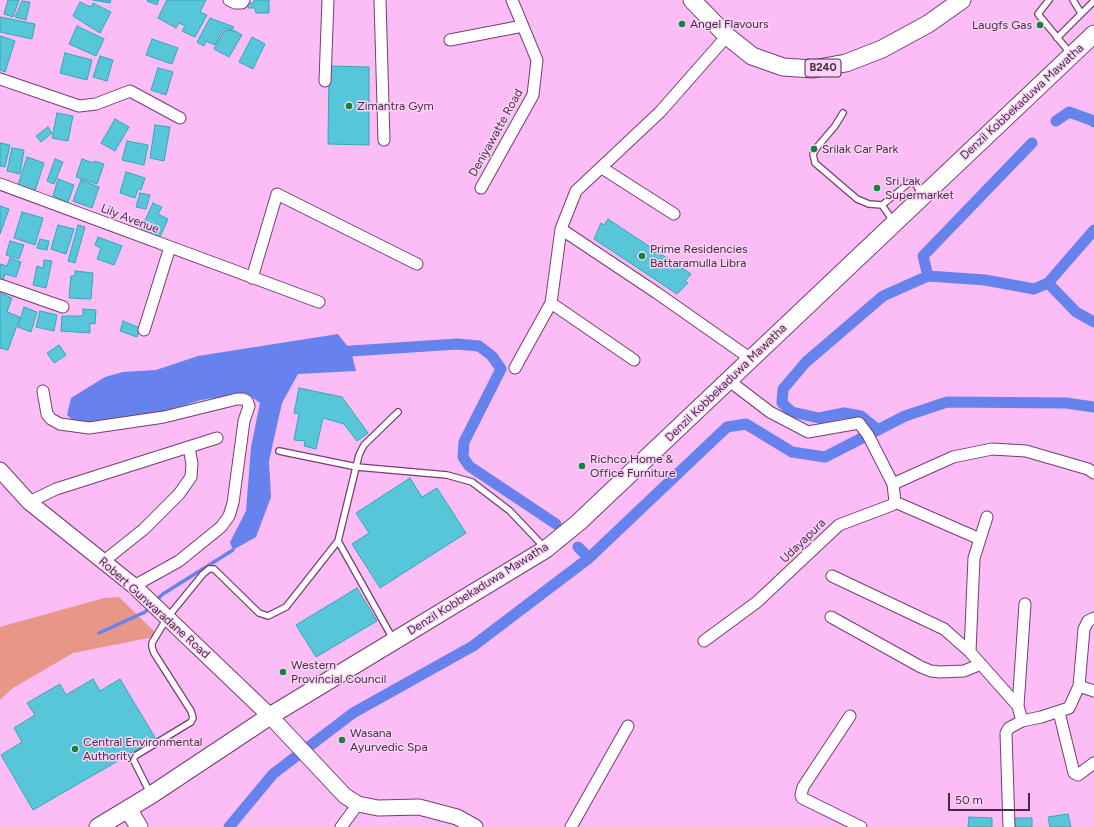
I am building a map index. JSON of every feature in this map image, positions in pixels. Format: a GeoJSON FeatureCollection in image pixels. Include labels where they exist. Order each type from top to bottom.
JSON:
{"type":"FeatureCollection","features":[{"type":"Feature","properties":{"kind":"main road","name":"B240"},"geometry":{"type":"LineString","coordinates":[[692,0],[726,36],[752,56],[783,67],[814,69],[828,67],[852,60],[882,49],[928,24],[962,0]]}},
{"type":"Feature","properties":{"kind":"main road","name":"Denzil Kobbekaduwa Mawatha"},"geometry":{"type":"LineString","coordinates":[[98,827],[120,818],[151,795],[270,716],[546,549],[579,522],[1094,34]]}},
{"type":"Feature","properties":{"kind":"main road"},"geometry":{"type":"LineString","coordinates":[[120,818],[139,827]]}},
{"type":"Feature","properties":{"kind":"street"},"geometry":{"type":"LineString","coordinates":[[229,0],[235,3],[242,3],[244,0]]}},
{"type":"Feature","properties":{"kind":"street"},"geometry":{"type":"LineString","coordinates":[[325,81],[328,0]]}},
{"type":"Feature","properties":{"kind":"street"},"geometry":{"type":"LineString","coordinates":[[380,0],[384,140]]}},
{"type":"Feature","properties":{"kind":"street","name":"Deniyawatte Road"},"geometry":{"type":"LineString","coordinates":[[481,188],[533,95],[537,60],[512,0]]}},
{"type":"Feature","properties":{"kind":"street"},"geometry":{"type":"LineString","coordinates":[[450,40],[523,26]]}},
{"type":"Feature","properties":{"kind":"street"},"geometry":{"type":"LineString","coordinates":[[515,368],[550,303],[561,229],[576,191],[660,112],[726,36]]}},
{"type":"Feature","properties":{"kind":"street"},"geometry":{"type":"LineString","coordinates":[[0,79],[80,106],[96,104],[130,91],[180,118]]}},
{"type":"Feature","properties":{"kind":"street"},"geometry":{"type":"LineString","coordinates":[[602,168],[674,214]]}},
{"type":"Feature","properties":{"kind":"street","name":"Lily Avenue"},"geometry":{"type":"LineString","coordinates":[[0,184],[319,302]]}},
{"type":"Feature","properties":{"kind":"street"},"geometry":{"type":"LineString","coordinates":[[252,278],[277,194],[417,264]]}},
{"type":"Feature","properties":{"kind":"street"},"geometry":{"type":"LineString","coordinates":[[561,229],[657,293],[751,359]]}},
{"type":"Feature","properties":{"kind":"street"},"geometry":{"type":"LineString","coordinates":[[144,330],[170,247]]}},
{"type":"Feature","properties":{"kind":"street"},"geometry":{"type":"LineString","coordinates":[[0,285],[63,307]]}},
{"type":"Feature","properties":{"kind":"street"},"geometry":{"type":"LineString","coordinates":[[550,303],[634,360]]}},
{"type":"Feature","properties":{"kind":"street"},"geometry":{"type":"LineString","coordinates":[[728,380],[770,412],[808,432],[859,423],[868,435],[893,484],[895,502],[980,539]]}},
{"type":"Feature","properties":{"kind":"street"},"geometry":{"type":"LineString","coordinates":[[43,391],[47,414],[51,419],[60,424],[89,428],[164,416],[237,399],[247,401],[249,406],[244,421],[233,503],[229,516],[221,527],[179,562],[138,590]]}},
{"type":"Feature","properties":{"kind":"street"},"geometry":{"type":"LineString","coordinates":[[29,502],[56,490],[217,438]]}},
{"type":"Feature","properties":{"kind":"street"},"geometry":{"type":"LineString","coordinates":[[104,561],[144,529],[179,494],[191,477],[192,464],[189,448]]}},
{"type":"Feature","properties":{"kind":"street"},"geometry":{"type":"LineString","coordinates":[[893,484],[953,457],[992,449],[1026,451],[1088,469],[1094,473]]}},
{"type":"Feature","properties":{"kind":"street","name":"Robert Gunwaradane Road"},"geometry":{"type":"LineString","coordinates":[[0,470],[29,502],[104,561],[164,614],[270,716],[345,796],[358,804]]}},
{"type":"Feature","properties":{"kind":"street","name":"Udayapura"},"geometry":{"type":"LineString","coordinates":[[704,641],[757,602],[839,525],[892,506],[895,502]]}},
{"type":"Feature","properties":{"kind":"street"},"geometry":{"type":"LineString","coordinates":[[970,652],[974,558],[987,517]]}},
{"type":"Feature","properties":{"kind":"street"},"geometry":{"type":"LineString","coordinates":[[832,576],[944,629],[970,652],[1018,706]]}},
{"type":"Feature","properties":{"kind":"street"},"geometry":{"type":"LineString","coordinates":[[1022,721],[1018,706],[1025,604]]}},
{"type":"Feature","properties":{"kind":"street"},"geometry":{"type":"LineString","coordinates":[[831,617],[921,668],[940,672],[964,671],[981,664]]}},
{"type":"Feature","properties":{"kind":"street"},"geometry":{"type":"LineString","coordinates":[[1010,827],[1006,733],[1009,728],[1022,721],[1041,717],[1069,708],[1079,686],[1084,629],[1088,621],[1094,618]]}},
{"type":"Feature","properties":{"kind":"street"},"geometry":{"type":"LineString","coordinates":[[1079,686],[1094,691]]}},
{"type":"Feature","properties":{"kind":"street"},"geometry":{"type":"LineString","coordinates":[[1059,712],[1074,773],[1078,775],[1094,763]]}},
{"type":"Feature","properties":{"kind":"street"},"geometry":{"type":"LineString","coordinates":[[850,716],[803,787],[801,795],[802,798],[861,827]]}},
{"type":"Feature","properties":{"kind":"street"},"geometry":{"type":"LineString","coordinates":[[571,827],[628,726]]}},
{"type":"Feature","properties":{"kind":"street"},"geometry":{"type":"LineString","coordinates":[[340,827],[358,804],[378,808],[419,807],[457,817],[475,827]]}},
{"type":"Feature","properties":{"kind":"lane"},"geometry":{"type":"LineString","coordinates":[[1049,0],[1038,14],[1071,55]]}},
{"type":"Feature","properties":{"kind":"lane"},"geometry":{"type":"LineString","coordinates":[[1073,0],[1081,13]]}},
{"type":"Feature","properties":{"kind":"lane"},"geometry":{"type":"LineString","coordinates":[[1057,38],[1094,1]]}},
{"type":"Feature","properties":{"kind":"lane"},"geometry":{"type":"LineString","coordinates":[[843,113],[836,126],[818,146],[813,154],[815,164],[857,199],[869,204],[882,205],[910,182],[914,182],[923,195]]}},
{"type":"Feature","properties":{"kind":"lane"},"geometry":{"type":"LineString","coordinates":[[882,205],[895,223]]}},
{"type":"Feature","properties":{"kind":"lane"},"geometry":{"type":"LineString","coordinates":[[151,795],[133,759],[135,756],[191,722],[193,718],[191,711],[154,653],[152,647],[152,643],[164,614],[209,569],[214,569],[259,613],[268,616],[286,607],[338,541],[359,454],[364,445],[398,412]]}},
{"type":"Feature","properties":{"kind":"lane"},"geometry":{"type":"LineString","coordinates":[[279,451],[357,467],[447,475],[472,482],[510,511],[546,549]]}},
{"type":"Feature","properties":{"kind":"lane"},"geometry":{"type":"LineString","coordinates":[[338,541],[394,641]]}},
{"type":"Feature","properties":{"kind":"shaded area"},"geometry":{"type":"Polygon","coordinates":[[[119,597],[159,636],[73,653],[13,688],[0,700],[0,627],[104,598],[119,597]]]}},
{"type":"Feature","properties":{"kind":"water"},"geometry":{"type":"Polygon","coordinates":[[[338,334],[351,351],[356,371],[298,374],[282,403],[269,461],[271,497],[256,537],[233,550],[230,542],[246,511],[251,447],[260,403],[246,393],[201,400],[118,426],[76,423],[67,415],[71,398],[105,377],[123,372],[156,370],[198,356],[338,334]]]}},
{"type":"Feature","properties":{"kind":"building"},"geometry":{"type":"Polygon","coordinates":[[[8,0],[19,0],[13,17],[4,14],[8,0]]]}},
{"type":"Feature","properties":{"kind":"building"},"geometry":{"type":"Polygon","coordinates":[[[93,0],[111,0],[110,3],[93,0]]]}},
{"type":"Feature","properties":{"kind":"building"},"geometry":{"type":"Polygon","coordinates":[[[159,0],[157,5],[147,1],[159,0]]]}},
{"type":"Feature","properties":{"kind":"building"},"geometry":{"type":"Polygon","coordinates":[[[167,0],[206,0],[200,12],[207,15],[195,37],[182,31],[185,26],[179,23],[176,28],[158,18],[167,0]]]}},
{"type":"Feature","properties":{"kind":"building"},"geometry":{"type":"Polygon","coordinates":[[[254,0],[269,0],[269,13],[256,13],[255,8],[248,8],[248,3],[254,3],[254,0]]]}},
{"type":"Feature","properties":{"kind":"building"},"geometry":{"type":"Polygon","coordinates":[[[22,1],[30,2],[26,20],[15,17],[22,1]]]}},
{"type":"Feature","properties":{"kind":"building"},"geometry":{"type":"Polygon","coordinates":[[[80,2],[91,7],[93,3],[111,12],[100,33],[73,16],[80,2]]]}},
{"type":"Feature","properties":{"kind":"building"},"geometry":{"type":"Polygon","coordinates":[[[0,17],[35,24],[32,39],[0,32],[0,17]]]}},
{"type":"Feature","properties":{"kind":"building"},"geometry":{"type":"Polygon","coordinates":[[[210,18],[234,27],[232,30],[224,28],[215,45],[206,41],[204,46],[197,42],[210,18]]]}},
{"type":"Feature","properties":{"kind":"building"},"geometry":{"type":"Polygon","coordinates":[[[77,26],[104,39],[96,56],[69,44],[77,26]]]}},
{"type":"Feature","properties":{"kind":"building"},"geometry":{"type":"Polygon","coordinates":[[[225,30],[235,31],[242,35],[229,57],[214,49],[225,30]]]}},
{"type":"Feature","properties":{"kind":"building"},"geometry":{"type":"Polygon","coordinates":[[[0,36],[15,41],[5,72],[0,70],[0,36]]]}},
{"type":"Feature","properties":{"kind":"building"},"geometry":{"type":"Polygon","coordinates":[[[252,37],[265,44],[253,69],[239,62],[252,37]]]}},
{"type":"Feature","properties":{"kind":"building"},"geometry":{"type":"Polygon","coordinates":[[[152,39],[178,48],[172,64],[146,55],[152,39]]]}},
{"type":"Feature","properties":{"kind":"building"},"geometry":{"type":"Polygon","coordinates":[[[65,53],[92,60],[87,80],[60,73],[65,53]]]}},
{"type":"Feature","properties":{"kind":"building"},"geometry":{"type":"Polygon","coordinates":[[[100,56],[113,60],[107,81],[93,77],[100,56]]]}},
{"type":"Feature","properties":{"kind":"building","name":"Zimantra Gym"},"geometry":{"type":"Polygon","coordinates":[[[329,66],[369,67],[369,145],[328,144],[329,66]]]}},
{"type":"Feature","properties":{"kind":"building"},"geometry":{"type":"Polygon","coordinates":[[[158,68],[173,72],[166,95],[151,90],[158,68]]]}},
{"type":"Feature","properties":{"kind":"building"},"geometry":{"type":"Polygon","coordinates":[[[57,113],[73,116],[68,141],[52,138],[57,113]]]}},
{"type":"Feature","properties":{"kind":"building"},"geometry":{"type":"Polygon","coordinates":[[[115,119],[129,127],[115,151],[101,143],[115,119]]]}},
{"type":"Feature","properties":{"kind":"building"},"geometry":{"type":"Polygon","coordinates":[[[155,125],[170,127],[164,161],[150,158],[155,125]]]}},
{"type":"Feature","properties":{"kind":"building"},"geometry":{"type":"Polygon","coordinates":[[[48,127],[52,133],[41,142],[36,136],[48,127]]]}},
{"type":"Feature","properties":{"kind":"building"},"geometry":{"type":"Polygon","coordinates":[[[127,141],[148,145],[144,165],[122,160],[127,141]]]}},
{"type":"Feature","properties":{"kind":"building"},"geometry":{"type":"Polygon","coordinates":[[[0,143],[10,145],[5,167],[0,166],[0,143]]]}},
{"type":"Feature","properties":{"kind":"building"},"geometry":{"type":"Polygon","coordinates":[[[12,148],[24,150],[20,174],[7,171],[12,148]]]}},
{"type":"Feature","properties":{"kind":"building"},"geometry":{"type":"Polygon","coordinates":[[[27,157],[44,163],[34,194],[17,188],[27,157]]]}},
{"type":"Feature","properties":{"kind":"building"},"geometry":{"type":"Polygon","coordinates":[[[55,159],[63,162],[54,184],[47,181],[55,159]]]}},
{"type":"Feature","properties":{"kind":"building"},"geometry":{"type":"Polygon","coordinates":[[[82,159],[93,163],[94,161],[104,164],[97,184],[76,177],[82,159]]]}},
{"type":"Feature","properties":{"kind":"building"},"geometry":{"type":"Polygon","coordinates":[[[126,172],[145,178],[141,190],[138,189],[135,198],[120,193],[126,172]]]}},
{"type":"Feature","properties":{"kind":"building"},"geometry":{"type":"Polygon","coordinates":[[[58,179],[74,185],[68,202],[53,196],[58,179]]]}},
{"type":"Feature","properties":{"kind":"building"},"geometry":{"type":"Polygon","coordinates":[[[81,180],[99,187],[92,208],[73,201],[81,180]]]}},
{"type":"Feature","properties":{"kind":"building"},"geometry":{"type":"Polygon","coordinates":[[[140,193],[150,195],[146,209],[136,207],[140,193]]]}},
{"type":"Feature","properties":{"kind":"building"},"geometry":{"type":"Polygon","coordinates":[[[153,203],[162,207],[158,214],[168,219],[160,237],[141,229],[153,203]]]}},
{"type":"Feature","properties":{"kind":"building"},"geometry":{"type":"Polygon","coordinates":[[[0,206],[9,209],[0,234],[0,206]]]}},
{"type":"Feature","properties":{"kind":"building"},"geometry":{"type":"Polygon","coordinates":[[[22,212],[43,218],[35,245],[14,238],[22,212]]]}},
{"type":"Feature","properties":{"kind":"building","name":"Prime Residencies Battaramulla Libra"},"geometry":{"type":"Polygon","coordinates":[[[608,219],[691,274],[685,281],[688,283],[677,294],[594,239],[601,223],[604,225],[608,219]]]}},
{"type":"Feature","properties":{"kind":"building"},"geometry":{"type":"Polygon","coordinates":[[[58,225],[74,229],[66,254],[51,249],[58,225]]]}},
{"type":"Feature","properties":{"kind":"building"},"geometry":{"type":"Polygon","coordinates":[[[78,225],[85,227],[75,263],[68,261],[78,225]]]}},
{"type":"Feature","properties":{"kind":"building"},"geometry":{"type":"Polygon","coordinates":[[[98,237],[122,246],[114,265],[97,259],[101,248],[95,245],[98,237]]]}},
{"type":"Feature","properties":{"kind":"building"},"geometry":{"type":"Polygon","coordinates":[[[40,239],[49,241],[47,250],[37,248],[40,239]]]}},
{"type":"Feature","properties":{"kind":"building"},"geometry":{"type":"Polygon","coordinates":[[[10,241],[24,245],[19,259],[6,255],[10,241]]]}},
{"type":"Feature","properties":{"kind":"building"},"geometry":{"type":"Polygon","coordinates":[[[10,258],[21,262],[16,277],[5,274],[3,280],[0,279],[0,264],[7,266],[10,258]]]}},
{"type":"Feature","properties":{"kind":"building"},"geometry":{"type":"Polygon","coordinates":[[[44,260],[52,261],[46,288],[33,285],[37,266],[43,268],[44,260]]]}},
{"type":"Feature","properties":{"kind":"building"},"geometry":{"type":"Polygon","coordinates":[[[75,271],[93,273],[91,299],[69,298],[71,276],[75,276],[75,271]]]}},
{"type":"Feature","properties":{"kind":"building"},"geometry":{"type":"Polygon","coordinates":[[[0,293],[12,298],[7,312],[20,317],[8,350],[0,348],[0,293]]]}},
{"type":"Feature","properties":{"kind":"building"},"geometry":{"type":"Polygon","coordinates":[[[24,307],[37,312],[31,332],[18,327],[24,307]]]}},
{"type":"Feature","properties":{"kind":"building"},"geometry":{"type":"Polygon","coordinates":[[[83,309],[96,310],[95,324],[90,323],[90,333],[61,331],[62,316],[83,316],[83,309]]]}},
{"type":"Feature","properties":{"kind":"building"},"geometry":{"type":"Polygon","coordinates":[[[40,311],[57,315],[54,331],[36,327],[40,311]]]}},
{"type":"Feature","properties":{"kind":"building"},"geometry":{"type":"Polygon","coordinates":[[[123,321],[140,328],[137,337],[120,331],[123,321]]]}},
{"type":"Feature","properties":{"kind":"building"},"geometry":{"type":"Polygon","coordinates":[[[59,345],[66,355],[54,363],[47,353],[59,345]]]}},
{"type":"Feature","properties":{"kind":"building"},"geometry":{"type":"Polygon","coordinates":[[[299,388],[342,397],[368,433],[357,441],[344,424],[323,418],[316,449],[304,446],[305,441],[294,440],[299,414],[294,413],[299,388]]]}},
{"type":"Feature","properties":{"kind":"building"},"geometry":{"type":"Polygon","coordinates":[[[410,478],[422,497],[437,488],[466,533],[380,588],[352,544],[369,533],[356,513],[410,478]]]}},
{"type":"Feature","properties":{"kind":"building"},"geometry":{"type":"Polygon","coordinates":[[[357,588],[377,621],[316,657],[296,625],[357,588]]]}},
{"type":"Feature","properties":{"kind":"building","name":"Central Environmental Authority"},"geometry":{"type":"Polygon","coordinates":[[[93,679],[100,691],[120,679],[156,739],[33,810],[1,755],[22,742],[14,728],[35,715],[27,703],[60,684],[66,695],[93,679]]]}},
{"type":"Feature","properties":{"kind":"building"},"geometry":{"type":"Polygon","coordinates":[[[1068,814],[1071,827],[1050,827],[1048,817],[1068,814]]]}},
{"type":"Feature","properties":{"kind":"building"},"geometry":{"type":"Polygon","coordinates":[[[969,817],[992,818],[992,827],[968,827],[969,817]]]}},
{"type":"Feature","properties":{"kind":"building"},"geometry":{"type":"Polygon","coordinates":[[[1015,818],[1032,818],[1032,827],[1015,827],[1015,818]]]}},
{"type":"Feature","properties":{"kind":"waterway"},"geometry":{"type":"LineString","coordinates":[[1056,121],[1069,112],[1094,122]]}},
{"type":"Feature","properties":{"kind":"waterway"},"geometry":{"type":"LineString","coordinates":[[928,276],[923,256],[1032,143]]}},
{"type":"Feature","properties":{"kind":"waterway"},"geometry":{"type":"LineString","coordinates":[[1048,283],[1094,230]]}},
{"type":"Feature","properties":{"kind":"waterway"},"geometry":{"type":"LineString","coordinates":[[878,430],[861,416],[844,413],[819,418],[792,412],[782,403],[783,389],[806,362],[883,296],[928,276],[985,280],[1034,289],[1048,283],[1076,312],[1094,322]]}},
{"type":"Feature","properties":{"kind":"waterway"},"geometry":{"type":"LineString","coordinates":[[336,352],[457,344],[479,346],[492,356],[501,369],[464,442],[463,457],[469,466],[556,524]]}},
{"type":"Feature","properties":{"kind":"waterway"},"geometry":{"type":"LineString","coordinates":[[229,827],[273,774],[353,713],[473,646],[589,558],[727,427],[746,424],[792,452],[825,457],[905,416],[947,402],[1066,403],[1094,407]]}},
{"type":"Feature","properties":{"kind":"waterway"},"geometry":{"type":"LineString","coordinates":[[578,547],[589,558]]}},
{"type":"Feature","properties":{"kind":"waterway"},"geometry":{"type":"LineString","coordinates":[[155,601],[163,594],[233,550]]}},
{"type":"Feature","properties":{"kind":"waterway"},"geometry":{"type":"LineString","coordinates":[[99,633],[145,612],[151,606]]}},
{"type":"Feature","properties":{"kind":"place","name":"Angel Flavours"},"geometry":{"type":"Point","coordinates":[682,24]}},
{"type":"Feature","properties":{"kind":"place","name":"Laugfs Gas"},"geometry":{"type":"Point","coordinates":[1040,25]}},
{"type":"Feature","properties":{"kind":"place","name":"Zimantra Gym"},"geometry":{"type":"Point","coordinates":[349,106]}},
{"type":"Feature","properties":{"kind":"place","name":"Srilak Car Park"},"geometry":{"type":"Point","coordinates":[814,149]}},
{"type":"Feature","properties":{"kind":"place","name":"Sri Lak Supermarket"},"geometry":{"type":"Point","coordinates":[877,188]}},
{"type":"Feature","properties":{"kind":"place","name":"Prime Residencies Battaramulla Libra"},"geometry":{"type":"Point","coordinates":[642,256]}},
{"type":"Feature","properties":{"kind":"place","name":"Richco Home & Office Furniture"},"geometry":{"type":"Point","coordinates":[582,466]}},
{"type":"Feature","properties":{"kind":"place","name":"Western Provincial Council"},"geometry":{"type":"Point","coordinates":[283,672]}},
{"type":"Feature","properties":{"kind":"place","name":"Wasana Ayurvedic Spa"},"geometry":{"type":"Point","coordinates":[342,740]}},
{"type":"Feature","properties":{"kind":"place","name":"Central Environmental Authority"},"geometry":{"type":"Point","coordinates":[75,749]}}]}
